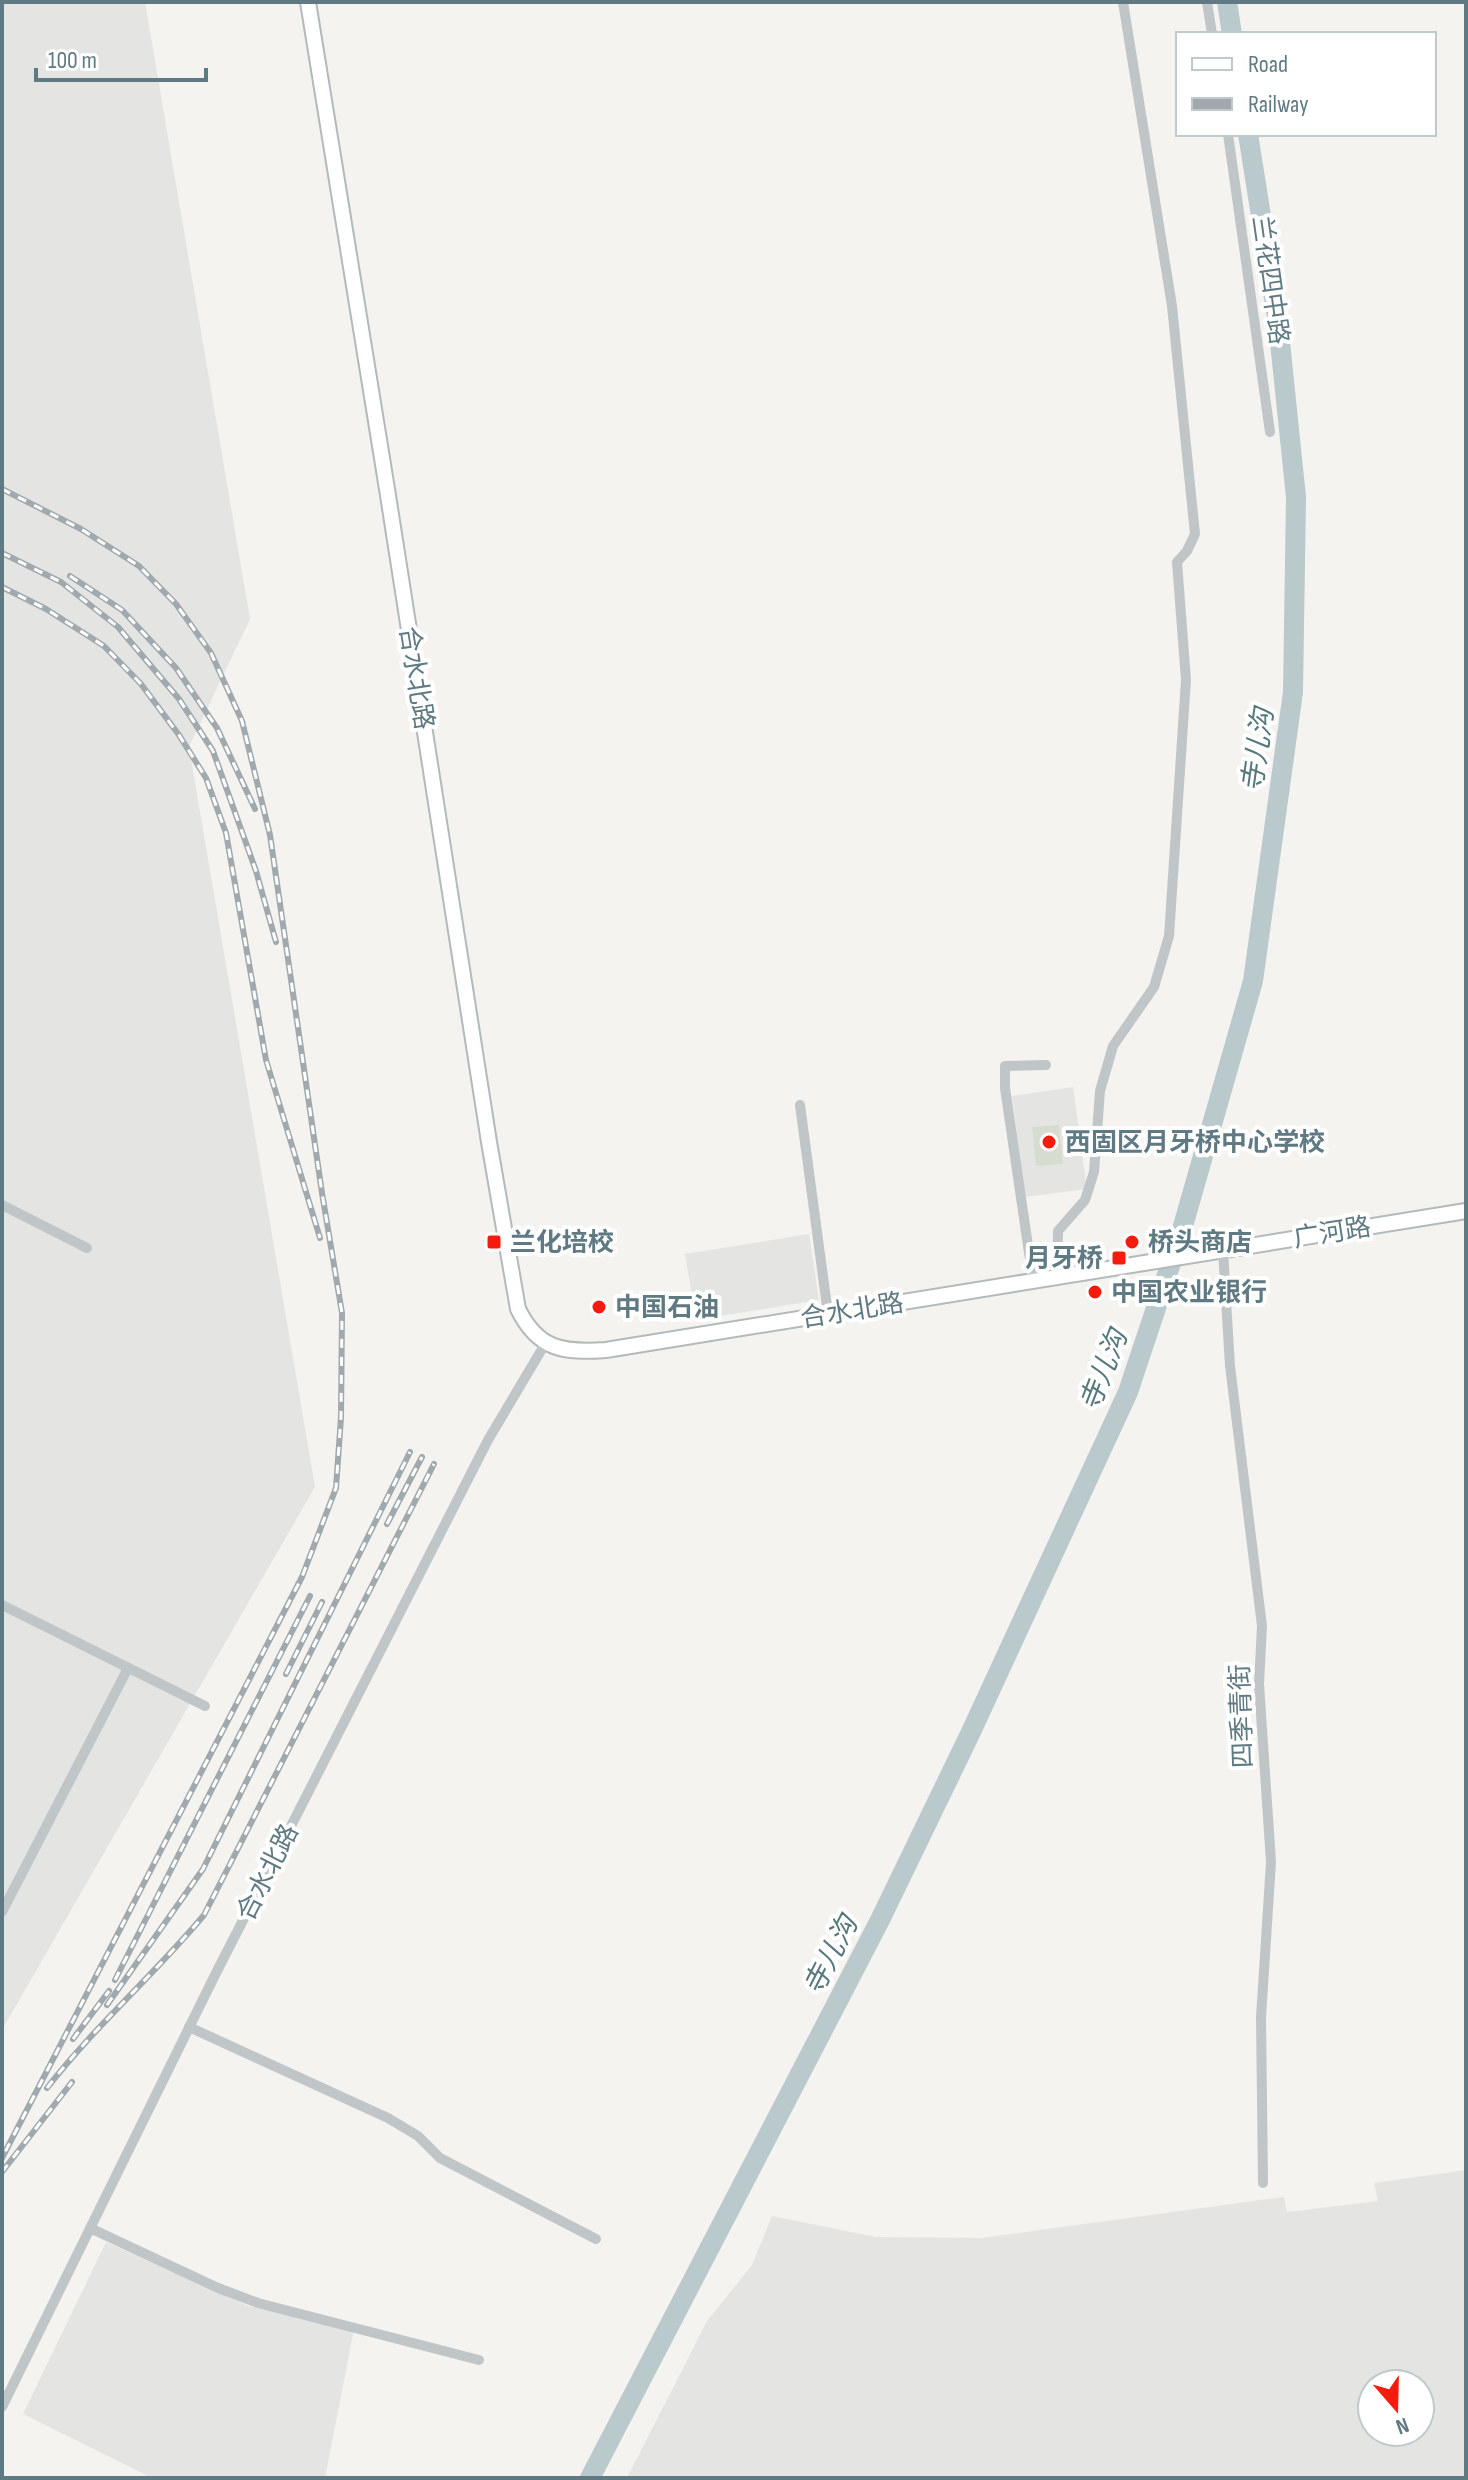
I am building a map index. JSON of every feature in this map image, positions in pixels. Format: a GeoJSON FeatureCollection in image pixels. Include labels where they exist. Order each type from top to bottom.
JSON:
{"type":"FeatureCollection","features":[{"type":"Feature","properties":{"kind":"street","name":"合水北路"},"geometry":{"type":"LineString","coordinates":[[308,2],[489,1142],[518,1309],[525,1323],[545,1344],[584,1351],[606,1350],[1159,1260]]}},
{"type":"Feature","properties":{"kind":"street"},"geometry":{"type":"LineString","coordinates":[[1057,1276],[1058,1231],[1085,1200],[1094,1172],[1100,1091],[1113,1046],[1154,987],[1169,936],[1186,680],[1177,562],[1187,551],[1195,534],[1172,306],[1123,2]]}},
{"type":"Feature","properties":{"kind":"street"},"geometry":{"type":"LineString","coordinates":[[1207,2],[1212,32]]}},
{"type":"Feature","properties":{"kind":"street","name":"兰花四中路"},"geometry":{"type":"LineString","coordinates":[[1228,136],[1270,432]]}},
{"type":"Feature","properties":{"kind":"street"},"geometry":{"type":"LineString","coordinates":[[1033,1280],[1005,1088],[1005,1066],[1046,1065]]}},
{"type":"Feature","properties":{"kind":"street"},"geometry":{"type":"LineString","coordinates":[[800,1105],[828,1314]]}},
{"type":"Feature","properties":{"kind":"street"},"geometry":{"type":"LineString","coordinates":[[2,1205],[87,1248]]}},
{"type":"Feature","properties":{"kind":"street","name":"广河路"},"geometry":{"type":"LineString","coordinates":[[1159,1260],[1466,1211]]}},
{"type":"Feature","properties":{"kind":"street","name":"四季青街"},"geometry":{"type":"LineString","coordinates":[[1223,1250],[1230,1366],[1262,1626],[1259,1684],[1271,1862],[1261,2017],[1263,2183]]}},
{"type":"Feature","properties":{"kind":"street","name":"合水北路"},"geometry":{"type":"LineString","coordinates":[[2,2407],[189,2027],[488,1440],[545,1344]]}},
{"type":"Feature","properties":{"kind":"street"},"geometry":{"type":"LineString","coordinates":[[2,1605],[205,1706]]}},
{"type":"Feature","properties":{"kind":"street"},"geometry":{"type":"LineString","coordinates":[[3,1910],[128,1668]]}},
{"type":"Feature","properties":{"kind":"street"},"geometry":{"type":"LineString","coordinates":[[189,2027],[388,2118],[418,2136],[440,2158],[596,2239]]}},
{"type":"Feature","properties":{"kind":"street"},"geometry":{"type":"LineString","coordinates":[[90,2228],[218,2288],[258,2303],[479,2360]]}},
{"type":"Feature","properties":{"kind":"shaded area"},"geometry":{"type":"Polygon","coordinates":[[[2,2],[145,2],[250,619],[189,747],[315,1487],[2,2030],[2,2]]]}},
{"type":"Feature","properties":{"kind":"shaded area","name":"西固区月牙桥中心学校"},"geometry":{"type":"Polygon","coordinates":[[[1073,1087],[1087,1189],[1025,1197],[1012,1096],[1073,1087]]]}},
{"type":"Feature","properties":{"kind":"shaded area"},"geometry":{"type":"Polygon","coordinates":[[[1059,1125],[1063,1164],[1036,1166],[1032,1127],[1059,1125]]]}},
{"type":"Feature","properties":{"kind":"shaded area"},"geometry":{"type":"Polygon","coordinates":[[[809,1234],[819,1300],[696,1320],[685,1254],[809,1234]]]}},
{"type":"Feature","properties":{"kind":"shaded area"},"geometry":{"type":"Polygon","coordinates":[[[1466,2170],[1466,2478],[627,2478],[707,2321],[752,2265],[772,2216],[876,2237],[981,2238],[1284,2197],[1287,2212],[1378,2201],[1374,2183],[1466,2170]]]}},
{"type":"Feature","properties":{"kind":"shaded area"},"geometry":{"type":"Polygon","coordinates":[[[106,2242],[248,2306],[355,2324],[325,2478],[152,2478],[23,2414],[106,2242]]]}},
{"type":"Feature","properties":{"kind":"waterway","name":"寺儿沟"},"geometry":{"type":"LineString","coordinates":[[1227,2],[1232,32]]}},
{"type":"Feature","properties":{"kind":"waterway","name":"寺儿沟"},"geometry":{"type":"LineString","coordinates":[[590,2478],[880,1920],[1128,1392],[1181,1233],[1253,981],[1293,692],[1296,497],[1278,323],[1248,136]]}},
{"type":"Feature","properties":{"kind":"railway"},"geometry":{"type":"LineString","coordinates":[[2,489],[81,529],[139,566],[176,604],[211,653],[242,721],[270,835],[342,1313],[341,1417],[336,1488],[302,1577],[2,2158]]}},
{"type":"Feature","properties":{"kind":"railway"},"geometry":{"type":"LineString","coordinates":[[2,553],[61,582],[118,627],[179,699],[213,751],[256,871],[276,942]]}},
{"type":"Feature","properties":{"kind":"railway"},"geometry":{"type":"LineString","coordinates":[[70,576],[122,610],[176,668],[217,728],[255,809]]}},
{"type":"Feature","properties":{"kind":"railway"},"geometry":{"type":"LineString","coordinates":[[2,587],[46,609],[104,646],[141,684],[206,778],[226,833],[266,1060],[320,1238]]}},
{"type":"Feature","properties":{"kind":"railway"},"geometry":{"type":"LineString","coordinates":[[107,2005],[203,1869],[410,1452]]}},
{"type":"Feature","properties":{"kind":"railway"},"geometry":{"type":"LineString","coordinates":[[387,1524],[422,1457]]}},
{"type":"Feature","properties":{"kind":"railway"},"geometry":{"type":"LineString","coordinates":[[47,2088],[204,1915],[434,1464]]}},
{"type":"Feature","properties":{"kind":"railway"},"geometry":{"type":"LineString","coordinates":[[115,1980],[310,1596]]}},
{"type":"Feature","properties":{"kind":"railway"},"geometry":{"type":"LineString","coordinates":[[286,1674],[322,1602]]}},
{"type":"Feature","properties":{"kind":"railway"},"geometry":{"type":"LineString","coordinates":[[73,2039],[109,1991]]}},
{"type":"Feature","properties":{"kind":"railway"},"geometry":{"type":"LineString","coordinates":[[2,2172],[72,2082]]}},
{"type":"Feature","properties":{"kind":"place","name":"西固区月牙桥中心学校"},"geometry":{"type":"Point","coordinates":[1049,1142]}},
{"type":"Feature","properties":{"kind":"place","name":"兰化培校"},"geometry":{"type":"Point","coordinates":[494,1242]}},
{"type":"Feature","properties":{"kind":"place","name":"桥头商店"},"geometry":{"type":"Point","coordinates":[1132,1242]}},
{"type":"Feature","properties":{"kind":"place","name":"月牙桥"},"geometry":{"type":"Point","coordinates":[1119,1258]}},
{"type":"Feature","properties":{"kind":"place","name":"中国农业银行"},"geometry":{"type":"Point","coordinates":[1095,1292]}},
{"type":"Feature","properties":{"kind":"place","name":"中国石油"},"geometry":{"type":"Point","coordinates":[599,1307]}}]}
